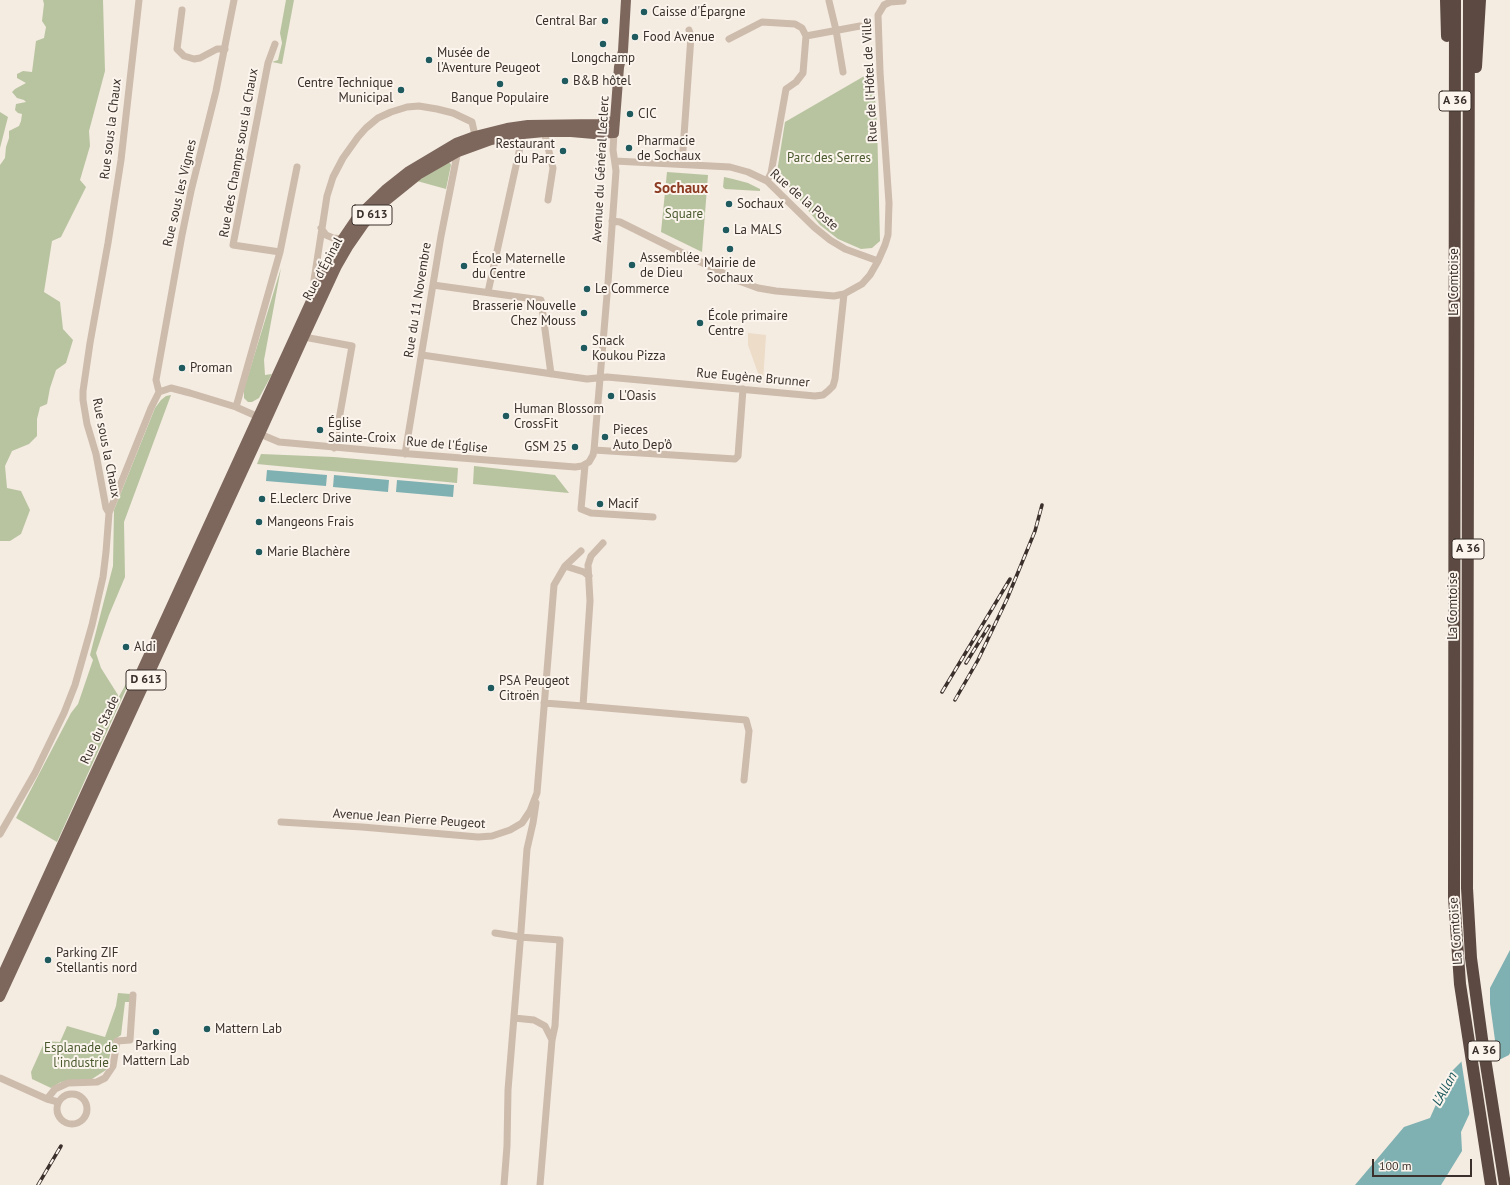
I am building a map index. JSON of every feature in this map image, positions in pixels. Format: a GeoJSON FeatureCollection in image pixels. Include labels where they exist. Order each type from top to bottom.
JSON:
{"type":"FeatureCollection","features":[{"type":"Feature","properties":{"kind":"highway"},"geometry":{"type":"LineString","coordinates":[[1446,0],[1454,201]]}},
{"type":"Feature","properties":{"kind":"highway","name":"La Comtoise"},"geometry":{"type":"LineString","coordinates":[[1455,0],[1453,846],[1456,941],[1460,984],[1490,1185]]}},
{"type":"Feature","properties":{"kind":"highway","name":"La Comtoise"},"geometry":{"type":"LineString","coordinates":[[1469,0],[1468,913],[1471,958],[1477,1006],[1505,1185]]}},
{"type":"Feature","properties":{"kind":"highway"},"geometry":{"type":"LineString","coordinates":[[1468,170],[1476,82],[1480,0]]}},
{"type":"Feature","properties":{"kind":"main road","name":"Avenue du Général Leclerc"},"geometry":{"type":"LineString","coordinates":[[619,67],[617,50],[620,0]]}},
{"type":"Feature","properties":{"kind":"main road","name":"Avenue du Général Leclerc"},"geometry":{"type":"LineString","coordinates":[[614,133],[619,67],[623,51],[626,0]]}},
{"type":"Feature","properties":{"kind":"main road","name":"Rue d'Épinal"},"geometry":{"type":"LineString","coordinates":[[258,418],[316,290],[343,239],[358,216],[385,190],[409,171],[457,147],[507,128],[543,128],[599,124],[614,121]]}},
{"type":"Feature","properties":{"kind":"main road","name":"Rue d'Épinal"},"geometry":{"type":"LineString","coordinates":[[476,141],[492,140],[523,134],[543,128],[594,134],[614,133]]}},
{"type":"Feature","properties":{"kind":"main road","name":"Rue d'Épinal"},"geometry":{"type":"LineString","coordinates":[[260,434],[337,266],[364,224],[382,204],[404,184],[457,147]]}},
{"type":"Feature","properties":{"kind":"main road","name":"Rue du Stade"},"geometry":{"type":"LineString","coordinates":[[30,924],[258,418]]}},
{"type":"Feature","properties":{"kind":"main road","name":"Rue du Stade"},"geometry":{"type":"LineString","coordinates":[[30,924],[260,434]]}},
{"type":"Feature","properties":{"kind":"main road","name":"D 613"},"geometry":{"type":"LineString","coordinates":[[0,980],[30,924]]}},
{"type":"Feature","properties":{"kind":"main road","name":"D 613"},"geometry":{"type":"LineString","coordinates":[[0,997],[30,924]]}},
{"type":"Feature","properties":{"kind":"street","name":"Rue sous la Chaux"},"geometry":{"type":"LineString","coordinates":[[0,834],[35,773],[64,713],[75,684],[92,625],[103,577],[109,513],[106,508],[96,454],[87,424],[83,391],[108,243],[120,160],[138,0]]}},
{"type":"Feature","properties":{"kind":"street","name":"Rue sous les Vignes"},"geometry":{"type":"LineString","coordinates":[[159,392],[156,380],[182,235],[191,190],[205,139],[225,49],[234,0]]}},
{"type":"Feature","properties":{"kind":"street","name":"Rue de l'Hôtel de Ville"},"geometry":{"type":"LineString","coordinates":[[612,221],[620,222],[704,265],[749,285],[776,292],[834,296],[844,294],[856,288],[866,280],[878,261],[887,240],[889,203],[878,14],[884,5],[890,2],[903,0]]}},
{"type":"Feature","properties":{"kind":"street"},"geometry":{"type":"LineString","coordinates":[[829,1],[836,30],[843,72]]}},
{"type":"Feature","properties":{"kind":"street"},"geometry":{"type":"LineString","coordinates":[[182,10],[177,49],[184,56],[194,59],[200,58],[217,49],[225,49]]}},
{"type":"Feature","properties":{"kind":"street"},"geometry":{"type":"LineString","coordinates":[[730,39],[762,22],[795,24],[802,28],[806,36],[803,73],[796,82],[786,89],[771,173],[767,181]]}},
{"type":"Feature","properties":{"kind":"street"},"geometry":{"type":"LineString","coordinates":[[806,36],[860,26]]}},
{"type":"Feature","properties":{"kind":"street"},"geometry":{"type":"LineString","coordinates":[[682,164],[692,36],[689,30]]}},
{"type":"Feature","properties":{"kind":"street","name":"Rue des Champs sous la Chaux"},"geometry":{"type":"LineString","coordinates":[[275,44],[268,64],[233,245],[280,252]]}},
{"type":"Feature","properties":{"kind":"street"},"geometry":{"type":"LineString","coordinates":[[316,290],[314,280],[326,196],[333,177],[343,158],[358,137],[378,118],[407,107],[419,106],[437,109],[453,113],[472,122],[476,141]]}},
{"type":"Feature","properties":{"kind":"street"},"geometry":{"type":"LineString","coordinates":[[543,128],[553,168],[548,200]]}},
{"type":"Feature","properties":{"kind":"street","name":"Avenue du Général Leclerc"},"geometry":{"type":"LineString","coordinates":[[614,133],[613,150],[616,171],[594,450],[592,459],[585,465],[581,509],[591,513],[653,517]]}},
{"type":"Feature","properties":{"kind":"street"},"geometry":{"type":"LineString","coordinates":[[488,292],[523,134]]}},
{"type":"Feature","properties":{"kind":"street","name":"Rue du 11 Novembre"},"geometry":{"type":"LineString","coordinates":[[405,454],[457,147]]}},
{"type":"Feature","properties":{"kind":"street","name":"Rue de la Poste"},"geometry":{"type":"LineString","coordinates":[[615,161],[736,168],[759,176],[778,190],[802,216],[830,240],[845,249],[878,261]]}},
{"type":"Feature","properties":{"kind":"street"},"geometry":{"type":"LineString","coordinates":[[236,407],[280,252],[297,167]]}},
{"type":"Feature","properties":{"kind":"street"},"geometry":{"type":"LineString","coordinates":[[321,228],[326,235],[332,238],[343,239]]}},
{"type":"Feature","properties":{"kind":"street"},"geometry":{"type":"LineString","coordinates":[[433,286],[541,300],[551,374]]}},
{"type":"Feature","properties":{"kind":"street","name":"Rue Eugène Brunner"},"geometry":{"type":"LineString","coordinates":[[422,355],[587,379],[607,377],[743,388],[816,396],[822,395],[828,391],[833,386],[835,379],[844,294]]}},
{"type":"Feature","properties":{"kind":"street"},"geometry":{"type":"LineString","coordinates":[[304,337],[352,346],[334,448]]}},
{"type":"Feature","properties":{"kind":"street"},"geometry":{"type":"LineString","coordinates":[[109,513],[150,408],[159,392],[171,388],[236,407],[258,418],[260,434],[248,440]]}},
{"type":"Feature","properties":{"kind":"street"},"geometry":{"type":"LineString","coordinates":[[594,450],[735,459],[738,456],[743,388]]}},
{"type":"Feature","properties":{"kind":"street","name":"Rue de l'Église"},"geometry":{"type":"LineString","coordinates":[[260,434],[279,442],[334,448],[565,467],[579,467],[585,465]]}},
{"type":"Feature","properties":{"kind":"street"},"geometry":{"type":"LineString","coordinates":[[583,706],[590,601],[588,565],[591,556],[603,543]]}},
{"type":"Feature","properties":{"kind":"street","name":"Avenue Jean Pierre Peugeot"},"geometry":{"type":"LineString","coordinates":[[504,1185],[507,1146],[508,1090],[527,849],[533,823],[537,793],[554,585],[565,566],[581,551]]}},
{"type":"Feature","properties":{"kind":"street"},"geometry":{"type":"LineString","coordinates":[[565,566],[584,572],[589,576]]}},
{"type":"Feature","properties":{"kind":"street"},"geometry":{"type":"LineString","coordinates":[[544,703],[746,720],[749,731],[744,780]]}},
{"type":"Feature","properties":{"kind":"street","name":"Avenue Jean Pierre Peugeot"},"geometry":{"type":"LineString","coordinates":[[281,822],[362,827],[478,838],[492,836],[510,830],[522,823],[530,811],[537,793]]}},
{"type":"Feature","properties":{"kind":"street"},"geometry":{"type":"LineString","coordinates":[[495,932],[520,937],[560,940],[555,1026],[552,1040],[540,1185]]}},
{"type":"Feature","properties":{"kind":"street"},"geometry":{"type":"LineString","coordinates":[[47,1099],[55,1089],[68,1083],[97,1082],[105,1078],[113,1066],[117,1041],[130,1040],[133,995]]}},
{"type":"Feature","properties":{"kind":"street"},"geometry":{"type":"LineString","coordinates":[[514,1018],[534,1020],[545,1026],[552,1040]]}},
{"type":"Feature","properties":{"kind":"street"},"geometry":{"type":"LineString","coordinates":[[0,1078],[47,1099],[58,1102]]}},
{"type":"Feature","properties":{"kind":"street"},"geometry":{"type":"LineString","coordinates":[[69,1094],[78,1095],[85,1101],[86,1114],[76,1123],[66,1123],[59,1116],[57,1107],[58,1102],[61,1098],[69,1094]]}},
{"type":"Feature","properties":{"kind":"green space"},"geometry":{"type":"Polygon","coordinates":[[[43,0],[103,0],[105,71],[89,131],[90,146],[80,180],[86,187],[61,237],[52,241],[44,292],[60,302],[63,329],[73,340],[66,363],[56,370],[47,404],[40,407],[37,419],[37,436],[29,444],[12,451],[5,466],[7,488],[21,491],[30,510],[21,534],[10,541],[0,541],[0,165],[5,158],[9,131],[19,126],[21,121],[22,114],[15,110],[16,104],[26,102],[17,98],[12,92],[26,83],[17,78],[17,74],[23,71],[32,72],[36,41],[44,38],[46,27],[42,21],[43,0]]]}},
{"type":"Feature","properties":{"kind":"green space"},"geometry":{"type":"Polygon","coordinates":[[[286,0],[294,0],[282,64],[272,62],[278,60],[282,43],[280,33],[286,0]]]}},
{"type":"Feature","properties":{"kind":"green space","name":"Parc des Serres"},"geometry":{"type":"Polygon","coordinates":[[[873,71],[877,123],[880,241],[872,248],[861,249],[838,239],[820,225],[777,172],[785,122],[873,71]]]}},
{"type":"Feature","properties":{"kind":"green space"},"geometry":{"type":"Polygon","coordinates":[[[0,112],[8,117],[0,148],[0,112]]]}},
{"type":"Feature","properties":{"kind":"green space"},"geometry":{"type":"Polygon","coordinates":[[[448,163],[451,165],[446,189],[417,181],[448,163]]]}},
{"type":"Feature","properties":{"kind":"green space","name":"Square"},"geometry":{"type":"Polygon","coordinates":[[[667,172],[708,175],[702,252],[661,232],[667,172]]]}},
{"type":"Feature","properties":{"kind":"green space"},"geometry":{"type":"Polygon","coordinates":[[[724,177],[748,183],[760,189],[760,191],[725,189],[723,187],[724,177]]]}},
{"type":"Feature","properties":{"kind":"green space"},"geometry":{"type":"Polygon","coordinates":[[[281,268],[264,360],[265,375],[272,374],[259,398],[252,402],[248,402],[244,398],[244,389],[281,268]]]}},
{"type":"Feature","properties":{"kind":"green space"},"geometry":{"type":"Polygon","coordinates":[[[171,395],[124,522],[125,577],[109,615],[96,653],[101,668],[118,695],[117,700],[126,684],[128,685],[57,842],[16,818],[71,713],[78,704],[93,660],[90,655],[113,566],[114,510],[155,408],[161,400],[166,396],[171,395]]]}},
{"type":"Feature","properties":{"kind":"green space"},"geometry":{"type":"Polygon","coordinates":[[[261,454],[334,457],[458,468],[457,483],[257,464],[261,454]]]}},
{"type":"Feature","properties":{"kind":"green space"},"geometry":{"type":"Polygon","coordinates":[[[474,466],[555,475],[569,493],[473,484],[474,466]]]}},
{"type":"Feature","properties":{"kind":"green space","name":"Esplanade de l'industrie"},"geometry":{"type":"Polygon","coordinates":[[[118,993],[130,994],[130,1002],[125,1002],[121,1035],[114,1040],[106,1070],[92,1079],[61,1082],[51,1088],[32,1079],[31,1072],[45,1041],[60,1042],[67,1026],[105,1037],[116,1006],[118,993]]]}},
{"type":"Feature","properties":{"kind":"shaded area"},"geometry":{"type":"Polygon","coordinates":[[[748,333],[766,335],[763,382],[758,381],[759,376],[748,345],[748,333]]]}},
{"type":"Feature","properties":{"kind":"water"},"geometry":{"type":"Polygon","coordinates":[[[267,470],[327,475],[326,486],[266,481],[267,470]]]}},
{"type":"Feature","properties":{"kind":"water"},"geometry":{"type":"Polygon","coordinates":[[[334,475],[389,480],[388,492],[333,487],[334,475]]]}},
{"type":"Feature","properties":{"kind":"water"},"geometry":{"type":"Polygon","coordinates":[[[397,480],[454,485],[453,497],[396,492],[397,480]]]}},
{"type":"Feature","properties":{"kind":"water","name":"L'Allan"},"geometry":{"type":"Polygon","coordinates":[[[1510,950],[1510,1053],[1509,1055],[1493,1063],[1461,1132],[1462,1151],[1441,1185],[1355,1185],[1404,1127],[1430,1118],[1450,1073],[1465,1058],[1490,1005],[1490,988],[1510,950]]]}},
{"type":"Feature","properties":{"kind":"pier"},"geometry":{"type":"Polygon","coordinates":[[[1488,989],[1498,1062],[1495,1064],[1470,1117],[1461,1059],[1488,1004],[1488,989]]]}},
{"type":"Feature","properties":{"kind":"railway"},"geometry":{"type":"LineString","coordinates":[[955,700],[978,660],[1007,599],[1035,531],[1042,505]]}},
{"type":"Feature","properties":{"kind":"railway"},"geometry":{"type":"LineString","coordinates":[[942,692],[1010,579]]}},
{"type":"Feature","properties":{"kind":"railway"},"geometry":{"type":"LineString","coordinates":[[966,663],[989,626]]}},
{"type":"Feature","properties":{"kind":"railway"},"geometry":{"type":"LineString","coordinates":[[38,1185],[61,1146]]}},
{"type":"Feature","properties":{"kind":"place","name":"Caisse d'Épargne"},"geometry":{"type":"Point","coordinates":[644,12]}},
{"type":"Feature","properties":{"kind":"place","name":"Central Bar"},"geometry":{"type":"Point","coordinates":[605,21]}},
{"type":"Feature","properties":{"kind":"place","name":"Food Avenue"},"geometry":{"type":"Point","coordinates":[635,37]}},
{"type":"Feature","properties":{"kind":"place","name":"Longchamp"},"geometry":{"type":"Point","coordinates":[603,44]}},
{"type":"Feature","properties":{"kind":"place","name":"Musée de l'Aventure Peugeot"},"geometry":{"type":"Point","coordinates":[429,60]}},
{"type":"Feature","properties":{"kind":"place","name":"B&B hôtel"},"geometry":{"type":"Point","coordinates":[565,81]}},
{"type":"Feature","properties":{"kind":"place","name":"Banque Populaire"},"geometry":{"type":"Point","coordinates":[500,84]}},
{"type":"Feature","properties":{"kind":"place","name":"Centre Technique Municipal"},"geometry":{"type":"Point","coordinates":[401,90]}},
{"type":"Feature","properties":{"kind":"place","name":"CIC"},"geometry":{"type":"Point","coordinates":[630,114]}},
{"type":"Feature","properties":{"kind":"place","name":"Pharmacie de Sochaux"},"geometry":{"type":"Point","coordinates":[629,148]}},
{"type":"Feature","properties":{"kind":"place","name":"Restaurant du Parc"},"geometry":{"type":"Point","coordinates":[563,151]}},
{"type":"Feature","properties":{"kind":"place","name":"Sochaux"},"geometry":{"type":"Point","coordinates":[729,204]}},
{"type":"Feature","properties":{"kind":"place","name":"La MALS"},"geometry":{"type":"Point","coordinates":[726,230]}},
{"type":"Feature","properties":{"kind":"place","name":"Mairie de Sochaux"},"geometry":{"type":"Point","coordinates":[730,249]}},
{"type":"Feature","properties":{"kind":"place","name":"Assemblée de Dieu"},"geometry":{"type":"Point","coordinates":[632,265]}},
{"type":"Feature","properties":{"kind":"place","name":"École Maternelle du Centre"},"geometry":{"type":"Point","coordinates":[464,266]}},
{"type":"Feature","properties":{"kind":"place","name":"Le Commerce"},"geometry":{"type":"Point","coordinates":[587,289]}},
{"type":"Feature","properties":{"kind":"place","name":"Brasserie Nouvelle Chez Mouss"},"geometry":{"type":"Point","coordinates":[584,313]}},
{"type":"Feature","properties":{"kind":"place","name":"École primaire Centre"},"geometry":{"type":"Point","coordinates":[700,323]}},
{"type":"Feature","properties":{"kind":"place","name":"Snack Koukou Pizza"},"geometry":{"type":"Point","coordinates":[584,348]}},
{"type":"Feature","properties":{"kind":"place","name":"Proman"},"geometry":{"type":"Point","coordinates":[182,368]}},
{"type":"Feature","properties":{"kind":"place","name":"L'Oasis"},"geometry":{"type":"Point","coordinates":[611,396]}},
{"type":"Feature","properties":{"kind":"place","name":"Human Blossom CrossFit"},"geometry":{"type":"Point","coordinates":[506,416]}},
{"type":"Feature","properties":{"kind":"place","name":"Église Sainte-Croix"},"geometry":{"type":"Point","coordinates":[320,430]}},
{"type":"Feature","properties":{"kind":"place","name":"Pieces Auto Dep'ô"},"geometry":{"type":"Point","coordinates":[605,437]}},
{"type":"Feature","properties":{"kind":"place","name":"GSM 25"},"geometry":{"type":"Point","coordinates":[575,447]}},
{"type":"Feature","properties":{"kind":"place","name":"E.Leclerc Drive"},"geometry":{"type":"Point","coordinates":[262,499]}},
{"type":"Feature","properties":{"kind":"place","name":"Macif"},"geometry":{"type":"Point","coordinates":[600,504]}},
{"type":"Feature","properties":{"kind":"place","name":"Mangeons Frais"},"geometry":{"type":"Point","coordinates":[259,522]}},
{"type":"Feature","properties":{"kind":"place","name":"Marie Blachère"},"geometry":{"type":"Point","coordinates":[259,552]}},
{"type":"Feature","properties":{"kind":"place","name":"Aldi"},"geometry":{"type":"Point","coordinates":[126,647]}},
{"type":"Feature","properties":{"kind":"place","name":"PSA Peugeot Citroën"},"geometry":{"type":"Point","coordinates":[491,688]}},
{"type":"Feature","properties":{"kind":"place","name":"Parking ZIF Stellantis nord"},"geometry":{"type":"Point","coordinates":[48,960]}},
{"type":"Feature","properties":{"kind":"place","name":"Mattern Lab"},"geometry":{"type":"Point","coordinates":[207,1029]}},
{"type":"Feature","properties":{"kind":"place","name":"Parking Mattern Lab"},"geometry":{"type":"Point","coordinates":[156,1032]}},
{"type":"Feature","properties":{"kind":"district","name":"Sochaux"},"geometry":{"type":"Point","coordinates":[681,189]}}]}
